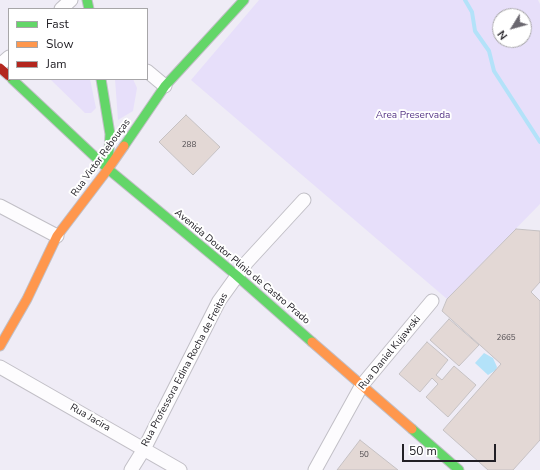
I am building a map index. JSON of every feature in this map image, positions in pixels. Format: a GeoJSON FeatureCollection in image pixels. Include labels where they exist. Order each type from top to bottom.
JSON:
{"type":"FeatureCollection","features":[{"type":"Feature","properties":{"kind":"street"},"geometry":{"type":"LineString","coordinates":[[62,8],[71,0]]}},
{"type":"Feature","properties":{"kind":"street","name":"Rua Victor Rebouças"},"geometry":{"type":"LineString","coordinates":[[0,346],[27,299],[57,236],[108,169],[165,86],[244,0]]}},
{"type":"Feature","properties":{"kind":"street"},"geometry":{"type":"LineString","coordinates":[[8,58],[0,67],[8,75]]}},
{"type":"Feature","properties":{"kind":"street"},"geometry":{"type":"LineString","coordinates":[[148,73],[165,86]]}},
{"type":"Feature","properties":{"kind":"street","name":"Avenida Doutor Plínio de Castro Prado"},"geometry":{"type":"LineString","coordinates":[[13,80],[108,169],[236,275],[459,470]]}},
{"type":"Feature","properties":{"kind":"street"},"geometry":{"type":"LineString","coordinates":[[101,80],[110,134],[108,169]]}},
{"type":"Feature","properties":{"kind":"street","name":"Rua Professora Edina Rocha de Freitas"},"geometry":{"type":"LineString","coordinates":[[131,470],[144,449],[219,301],[236,275],[304,200]]}},
{"type":"Feature","properties":{"kind":"street"},"geometry":{"type":"LineString","coordinates":[[0,206],[57,236]]}},
{"type":"Feature","properties":{"kind":"street","name":"Rua Daniel Kujawski"},"geometry":{"type":"LineString","coordinates":[[315,470],[362,385],[432,301]]}},
{"type":"Feature","properties":{"kind":"street","name":"Rua Jacira"},"geometry":{"type":"LineString","coordinates":[[0,367],[180,470]]}},
{"type":"Feature","properties":{"kind":"green space","name":"Area Preservada"},"geometry":{"type":"Polygon","coordinates":[[[259,0],[538,0],[540,4],[540,204],[447,299],[191,80],[259,0]]]}},
{"type":"Feature","properties":{"kind":"green space"},"geometry":{"type":"Polygon","coordinates":[[[51,80],[90,80],[96,108],[91,113],[85,113],[51,80]]]}},
{"type":"Feature","properties":{"kind":"green space"},"geometry":{"type":"Polygon","coordinates":[[[115,80],[133,80],[137,88],[133,111],[118,120],[115,80]]]}},
{"type":"Feature","properties":{"kind":"water"},"geometry":{"type":"Polygon","coordinates":[[[484,353],[493,358],[497,367],[496,370],[488,375],[475,363],[484,353]]]}},
{"type":"Feature","properties":{"kind":"building"},"geometry":{"type":"Polygon","coordinates":[[[186,115],[220,147],[193,175],[159,142],[186,115]]]}},
{"type":"Feature","properties":{"kind":"building"},"geometry":{"type":"Polygon","coordinates":[[[516,229],[540,231],[540,282],[531,292],[540,301],[540,440],[513,470],[488,470],[443,430],[501,364],[442,311],[447,299],[516,229]]]}},
{"type":"Feature","properties":{"kind":"building"},"geometry":{"type":"Polygon","coordinates":[[[449,319],[479,345],[459,366],[430,340],[449,319]]]}},
{"type":"Feature","properties":{"kind":"building"},"geometry":{"type":"Polygon","coordinates":[[[427,342],[448,360],[436,375],[442,380],[454,366],[476,385],[448,417],[426,397],[438,384],[432,378],[420,392],[399,374],[427,342]]]}},
{"type":"Feature","properties":{"kind":"building"},"geometry":{"type":"Polygon","coordinates":[[[360,440],[398,470],[337,470],[360,440]]]}},
{"type":"Feature","properties":{"kind":"waterway"},"geometry":{"type":"LineString","coordinates":[[465,0],[472,12],[475,31],[489,51],[494,71],[540,142]]}},
{"type":"Feature","properties":{"kind":"traffic: fast"},"geometry":{"type":"LineString","coordinates":[[87,0],[89,8]]}},
{"type":"Feature","properties":{"kind":"traffic: fast"},"geometry":{"type":"LineString","coordinates":[[124,146],[165,86],[244,0]]}},
{"type":"Feature","properties":{"kind":"traffic: fast"},"geometry":{"type":"LineString","coordinates":[[13,80],[108,169],[236,275],[312,342]]}},
{"type":"Feature","properties":{"kind":"traffic: fast"},"geometry":{"type":"LineString","coordinates":[[101,80],[110,134],[108,168]]}},
{"type":"Feature","properties":{"kind":"traffic: fast"},"geometry":{"type":"LineString","coordinates":[[412,429],[459,470]]}},
{"type":"Feature","properties":{"kind":"traffic: slow"},"geometry":{"type":"LineString","coordinates":[[0,346],[27,299],[57,236],[124,146]]}},
{"type":"Feature","properties":{"kind":"traffic: slow"},"geometry":{"type":"LineString","coordinates":[[312,342],[412,429]]}},
{"type":"Feature","properties":{"kind":"traffic: jam"},"geometry":{"type":"LineString","coordinates":[[0,68],[8,75]]}}]}
